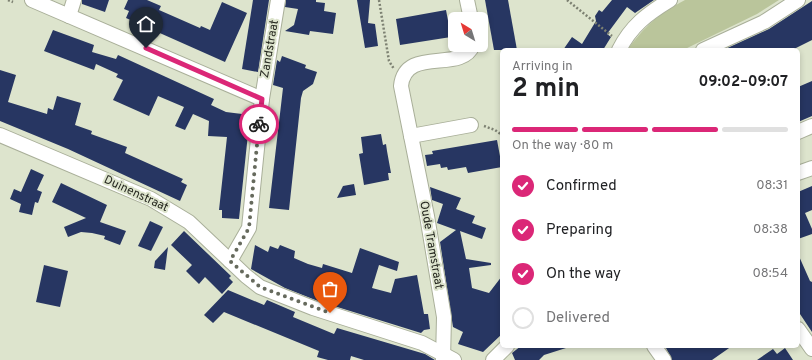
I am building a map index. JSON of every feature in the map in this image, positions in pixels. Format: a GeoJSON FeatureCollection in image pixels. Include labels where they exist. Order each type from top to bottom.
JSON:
{"type":"FeatureCollection","features":[{"type":"Feature","properties":{"kind":"street"},"geometry":{"type":"LineString","coordinates":[[32,0],[262,99]]}},
{"type":"Feature","properties":{"kind":"street"},"geometry":{"type":"LineString","coordinates":[[69,16],[74,0]]}},
{"type":"Feature","properties":{"kind":"street","name":"Zandstraat"},"geometry":{"type":"LineString","coordinates":[[230,261],[249,228],[262,99],[278,0]]}},
{"type":"Feature","properties":{"kind":"street"},"geometry":{"type":"LineString","coordinates":[[467,0],[470,12]]}},
{"type":"Feature","properties":{"kind":"street"},"geometry":{"type":"LineString","coordinates":[[620,47],[630,29],[639,20],[670,0]]}},
{"type":"Feature","properties":{"kind":"street"},"geometry":{"type":"LineString","coordinates":[[708,48],[764,22],[798,0]]}},
{"type":"Feature","properties":{"kind":"street"},"geometry":{"type":"LineString","coordinates":[[402,78],[411,67],[419,64],[460,57],[468,52]]}},
{"type":"Feature","properties":{"kind":"street","name":"Oude Tramstraat"},"geometry":{"type":"LineString","coordinates":[[402,78],[401,86],[427,216],[444,316],[446,358]]}},
{"type":"Feature","properties":{"kind":"street"},"geometry":{"type":"LineString","coordinates":[[411,136],[471,125]]}},
{"type":"Feature","properties":{"kind":"street"},"geometry":{"type":"LineString","coordinates":[[800,131],[812,126]]}},
{"type":"Feature","properties":{"kind":"street","name":"Duinenstraat"},"geometry":{"type":"LineString","coordinates":[[0,135],[161,204],[197,228],[230,261],[254,282],[270,291],[370,328],[422,343],[446,358]]}},
{"type":"Feature","properties":{"kind":"street"},"geometry":{"type":"LineString","coordinates":[[800,172],[812,168]]}},
{"type":"Feature","properties":{"kind":"street"},"geometry":{"type":"LineString","coordinates":[[800,332],[812,349]]}},
{"type":"Feature","properties":{"kind":"street"},"geometry":{"type":"LineString","coordinates":[[493,360],[505,348]]}},
{"type":"Feature","properties":{"kind":"street"},"geometry":{"type":"LineString","coordinates":[[655,348],[664,360]]}},
{"type":"Feature","properties":{"kind":"path"},"geometry":{"type":"LineString","coordinates":[[8,0],[14,2]]}},
{"type":"Feature","properties":{"kind":"path"},"geometry":{"type":"LineString","coordinates":[[379,0],[389,62],[402,78]]}},
{"type":"Feature","properties":{"kind":"path"},"geometry":{"type":"LineString","coordinates":[[567,0],[620,47]]}},
{"type":"Feature","properties":{"kind":"path"},"geometry":{"type":"LineString","coordinates":[[471,125],[481,125],[500,134]]}},
{"type":"Feature","properties":{"kind":"green space"},"geometry":{"type":"Polygon","coordinates":[[[685,0],[779,0],[757,14],[687,48],[629,48],[653,21],[685,0]]]}},
{"type":"Feature","properties":{"kind":"building"},"geometry":{"type":"Polygon","coordinates":[[[82,0],[109,0],[105,12],[82,4],[82,0]]]}},
{"type":"Feature","properties":{"kind":"building"},"geometry":{"type":"Polygon","coordinates":[[[128,0],[147,0],[161,6],[159,10],[200,28],[201,26],[210,30],[222,2],[247,13],[225,62],[126,18],[129,11],[124,9],[128,0]]]}},
{"type":"Feature","properties":{"kind":"building"},"geometry":{"type":"Polygon","coordinates":[[[253,0],[269,0],[258,72],[242,69],[253,0]]]}},
{"type":"Feature","properties":{"kind":"building"},"geometry":{"type":"Polygon","coordinates":[[[286,0],[316,0],[316,2],[325,3],[324,11],[336,13],[333,34],[310,31],[309,35],[285,31],[294,25],[298,9],[285,7],[286,0]]]}},
{"type":"Feature","properties":{"kind":"building"},"geometry":{"type":"Polygon","coordinates":[[[357,0],[370,0],[368,23],[375,24],[378,46],[365,48],[357,0]]]}},
{"type":"Feature","properties":{"kind":"building"},"geometry":{"type":"Polygon","coordinates":[[[485,0],[508,0],[517,48],[500,48],[500,50],[494,50],[485,0]]]}},
{"type":"Feature","properties":{"kind":"building"},"geometry":{"type":"Polygon","coordinates":[[[612,0],[654,0],[635,13],[627,7],[607,34],[611,37],[604,48],[564,48],[572,37],[582,44],[596,21],[595,16],[599,10],[602,12],[612,0]]]}},
{"type":"Feature","properties":{"kind":"building"},"geometry":{"type":"Polygon","coordinates":[[[812,1],[812,40],[796,48],[727,48],[769,29],[812,1]]]}},
{"type":"Feature","properties":{"kind":"building"},"geometry":{"type":"Polygon","coordinates":[[[446,10],[448,21],[448,37],[400,45],[396,19],[446,10]]]}},
{"type":"Feature","properties":{"kind":"building"},"geometry":{"type":"Polygon","coordinates":[[[53,30],[94,45],[92,52],[116,59],[118,55],[214,99],[211,105],[226,112],[250,115],[239,219],[222,218],[222,210],[219,210],[227,137],[208,136],[209,121],[193,114],[185,130],[175,126],[184,107],[158,96],[149,116],[113,100],[123,80],[116,77],[118,74],[96,64],[94,70],[44,51],[53,30]]]}},
{"type":"Feature","properties":{"kind":"building"},"geometry":{"type":"Polygon","coordinates":[[[282,56],[306,65],[305,68],[317,72],[313,84],[303,91],[301,98],[289,210],[269,208],[283,88],[273,85],[277,60],[280,62],[282,56]]]}},
{"type":"Feature","properties":{"kind":"building"},"geometry":{"type":"Polygon","coordinates":[[[0,70],[16,75],[8,102],[47,114],[48,108],[53,110],[57,96],[81,103],[75,125],[92,131],[91,134],[127,147],[125,153],[183,179],[181,182],[187,185],[180,201],[68,149],[0,121],[0,70]]]}},
{"type":"Feature","properties":{"kind":"building"},"geometry":{"type":"Polygon","coordinates":[[[812,81],[812,116],[800,121],[800,86],[812,81]]]}},
{"type":"Feature","properties":{"kind":"building"},"geometry":{"type":"Polygon","coordinates":[[[381,134],[383,145],[386,144],[391,173],[388,173],[389,180],[364,185],[359,154],[363,153],[361,137],[381,134]]]}},
{"type":"Feature","properties":{"kind":"building"},"geometry":{"type":"Polygon","coordinates":[[[497,140],[500,156],[500,167],[468,173],[466,167],[448,170],[447,167],[441,168],[440,164],[427,166],[425,155],[433,154],[432,151],[497,140]]]}},
{"type":"Feature","properties":{"kind":"building"},"geometry":{"type":"Polygon","coordinates":[[[31,169],[44,175],[37,190],[42,192],[38,203],[35,202],[32,215],[19,212],[21,204],[10,199],[14,189],[21,192],[31,169]]]}},
{"type":"Feature","properties":{"kind":"building"},"geometry":{"type":"Polygon","coordinates":[[[61,183],[107,205],[100,222],[126,231],[120,245],[104,239],[105,236],[92,233],[81,232],[68,237],[64,227],[86,218],[52,202],[61,183]]]}},
{"type":"Feature","properties":{"kind":"building"},"geometry":{"type":"Polygon","coordinates":[[[354,184],[356,195],[337,198],[343,186],[354,184]]]}},
{"type":"Feature","properties":{"kind":"building"},"geometry":{"type":"Polygon","coordinates":[[[812,186],[812,210],[805,213],[812,229],[812,234],[800,238],[800,191],[812,186]]]}},
{"type":"Feature","properties":{"kind":"building"},"geometry":{"type":"Polygon","coordinates":[[[430,187],[461,198],[456,209],[475,216],[472,223],[486,228],[482,239],[460,231],[466,259],[491,263],[491,265],[469,268],[472,288],[489,293],[500,279],[500,336],[483,352],[458,344],[463,332],[453,327],[440,242],[456,230],[437,223],[443,204],[432,200],[430,187]]]}},
{"type":"Feature","properties":{"kind":"building"},"geometry":{"type":"Polygon","coordinates":[[[150,221],[163,227],[151,251],[138,246],[150,221]]]}},
{"type":"Feature","properties":{"kind":"building"},"geometry":{"type":"Polygon","coordinates":[[[184,231],[231,276],[229,278],[233,282],[222,294],[205,277],[199,284],[186,271],[192,265],[171,245],[184,231]]]}},
{"type":"Feature","properties":{"kind":"building"},"geometry":{"type":"Polygon","coordinates":[[[255,245],[268,252],[270,246],[278,249],[280,245],[295,251],[294,258],[308,264],[322,268],[323,264],[352,273],[360,248],[399,262],[397,271],[379,265],[372,288],[391,293],[395,279],[417,275],[424,314],[428,314],[430,329],[424,330],[421,333],[318,301],[285,288],[251,269],[255,245]]]}},
{"type":"Feature","properties":{"kind":"building"},"geometry":{"type":"Polygon","coordinates":[[[168,247],[165,270],[154,268],[155,261],[168,247]]]}},
{"type":"Feature","properties":{"kind":"building"},"geometry":{"type":"Polygon","coordinates":[[[800,258],[810,281],[812,282],[812,332],[800,314],[800,258]]]}},
{"type":"Feature","properties":{"kind":"building"},"geometry":{"type":"Polygon","coordinates":[[[44,265],[68,271],[60,307],[36,302],[44,265]]]}},
{"type":"Feature","properties":{"kind":"building"},"geometry":{"type":"Polygon","coordinates":[[[228,290],[264,305],[267,300],[295,312],[293,317],[334,334],[337,328],[425,354],[435,360],[364,360],[351,356],[350,360],[328,360],[317,357],[319,351],[224,312],[213,323],[204,315],[228,290]]]}},
{"type":"Feature","properties":{"kind":"building"},"geometry":{"type":"Polygon","coordinates":[[[518,348],[566,348],[544,355],[539,360],[515,360],[512,353],[518,348]]]}},
{"type":"Feature","properties":{"kind":"building"},"geometry":{"type":"Polygon","coordinates":[[[666,348],[729,348],[712,360],[672,360],[666,348]]]}},
{"type":"Feature","properties":{"kind":"building"},"geometry":{"type":"Polygon","coordinates":[[[785,348],[793,360],[757,360],[773,349],[777,354],[785,348]]]}},
{"type":"Feature","properties":{"kind":"way so far"},"geometry":{"type":"LineString","coordinates":[[259,124],[249,228],[230,261],[260,287],[330,313]]}},
{"type":"Feature","properties":{"kind":"route"},"geometry":{"type":"LineString","coordinates":[[146,48],[262,99],[259,124]]}}]}
